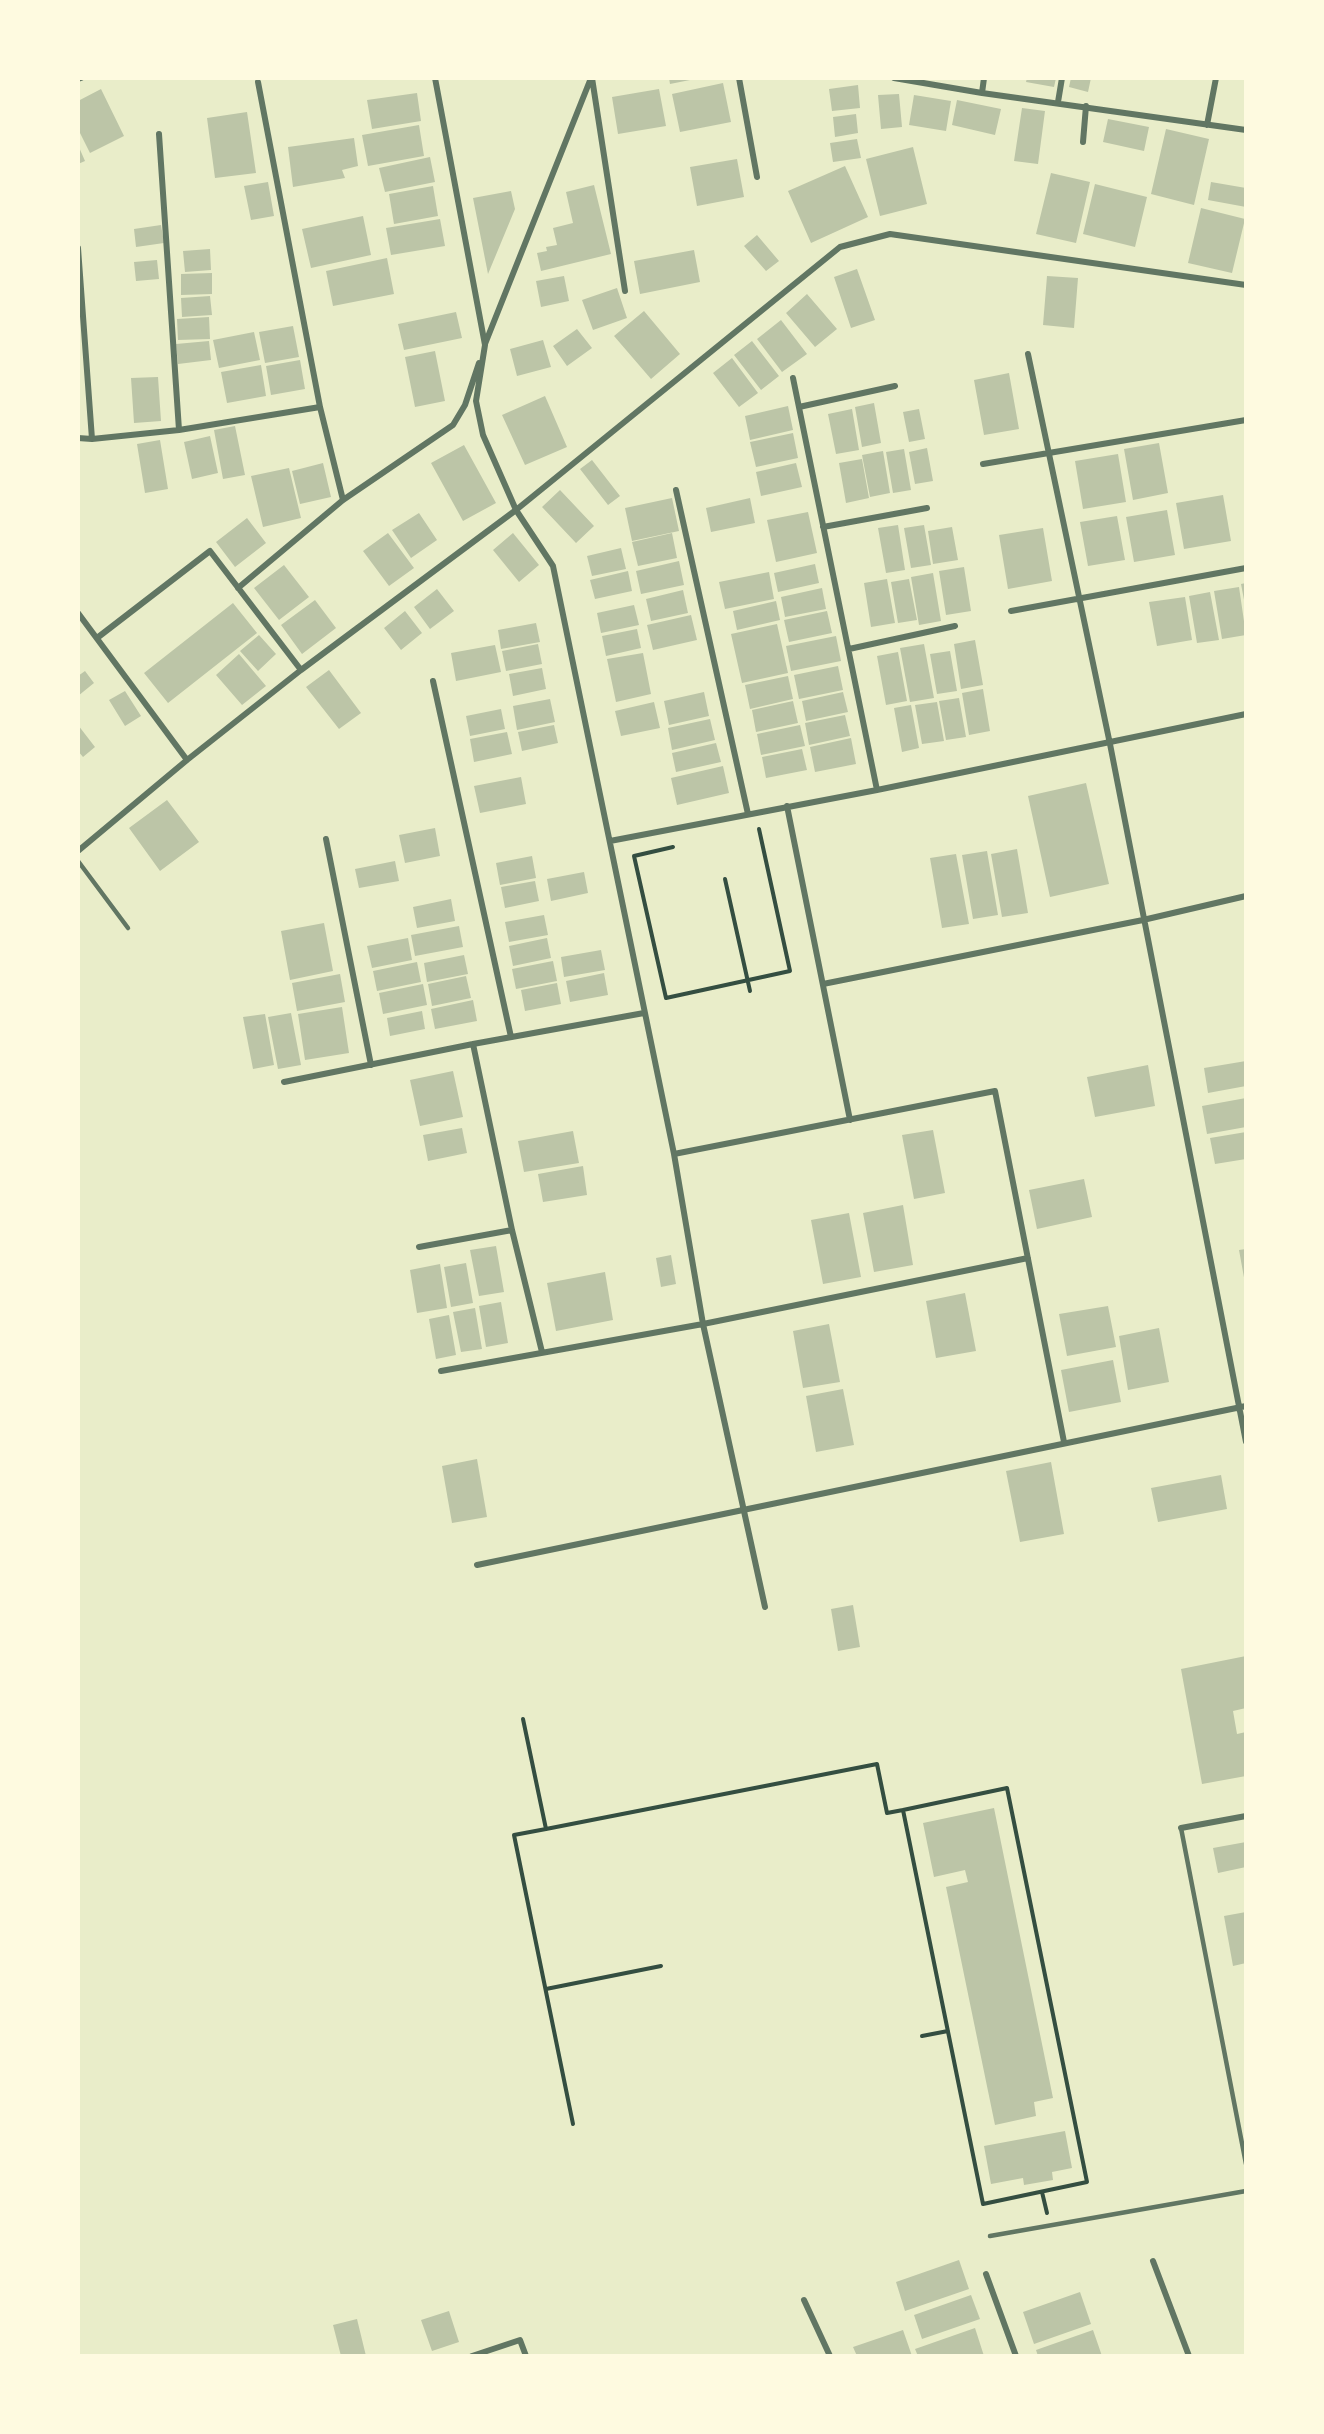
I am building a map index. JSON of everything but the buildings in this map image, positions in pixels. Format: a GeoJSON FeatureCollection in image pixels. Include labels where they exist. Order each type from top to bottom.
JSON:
{"type":"FeatureCollection","features":[{"type":"Feature","properties":{"kind":"street"},"geometry":{"type":"LineString","coordinates":[[435,78],[485,345],[476,401],[483,435],[516,510],[553,566],[674,1154],[703,1324],[765,1607]]}},
{"type":"Feature","properties":{"kind":"street"},"geometry":{"type":"LineString","coordinates":[[238,588],[343,500],[453,425],[465,405],[485,345],[592,78]]}},
{"type":"Feature","properties":{"kind":"street"},"geometry":{"type":"LineString","coordinates":[[592,78],[625,291]]}},
{"type":"Feature","properties":{"kind":"street"},"geometry":{"type":"LineString","coordinates":[[739,78],[757,177]]}},
{"type":"Feature","properties":{"kind":"street"},"geometry":{"type":"LineString","coordinates":[[894,78],[981,93],[1246,130]]}},
{"type":"Feature","properties":{"kind":"street"},"geometry":{"type":"LineString","coordinates":[[981,93],[984,78]]}},
{"type":"Feature","properties":{"kind":"street"},"geometry":{"type":"LineString","coordinates":[[1058,102],[1062,78]]}},
{"type":"Feature","properties":{"kind":"street"},"geometry":{"type":"LineString","coordinates":[[1207,125],[1216,78]]}},
{"type":"Feature","properties":{"kind":"street"},"geometry":{"type":"LineString","coordinates":[[258,82],[320,407],[343,500]]}},
{"type":"Feature","properties":{"kind":"street"},"geometry":{"type":"LineString","coordinates":[[1083,142],[1086,106]]}},
{"type":"Feature","properties":{"kind":"street"},"geometry":{"type":"LineString","coordinates":[[159,134],[179,430]]}},
{"type":"Feature","properties":{"kind":"street"},"geometry":{"type":"LineString","coordinates":[[78,851],[187,760],[301,670],[516,510],[840,247],[890,234],[1246,285]]}},
{"type":"Feature","properties":{"kind":"street"},"geometry":{"type":"LineString","coordinates":[[78,248],[92,439]]}},
{"type":"Feature","properties":{"kind":"street"},"geometry":{"type":"LineString","coordinates":[[1028,354],[1110,744],[1143,920],[1243,1407],[1246,1442]]}},
{"type":"Feature","properties":{"kind":"street"},"geometry":{"type":"LineString","coordinates":[[793,378],[877,790]]}},
{"type":"Feature","properties":{"kind":"street"},"geometry":{"type":"LineString","coordinates":[[799,407],[895,386]]}},
{"type":"Feature","properties":{"kind":"street"},"geometry":{"type":"LineString","coordinates":[[78,438],[92,439],[179,430],[320,407]]}},
{"type":"Feature","properties":{"kind":"street"},"geometry":{"type":"LineString","coordinates":[[982,464],[1246,420]]}},
{"type":"Feature","properties":{"kind":"street"},"geometry":{"type":"LineString","coordinates":[[676,490],[748,814]]}},
{"type":"Feature","properties":{"kind":"street"},"geometry":{"type":"LineString","coordinates":[[823,527],[927,508]]}},
{"type":"Feature","properties":{"kind":"street"},"geometry":{"type":"LineString","coordinates":[[97,638],[210,551],[301,670]]}},
{"type":"Feature","properties":{"kind":"street"},"geometry":{"type":"LineString","coordinates":[[1011,611],[1246,568]]}},
{"type":"Feature","properties":{"kind":"street"},"geometry":{"type":"LineString","coordinates":[[78,613],[187,760]]}},
{"type":"Feature","properties":{"kind":"street"},"geometry":{"type":"LineString","coordinates":[[849,650],[955,626]]}},
{"type":"Feature","properties":{"kind":"street"},"geometry":{"type":"LineString","coordinates":[[433,681],[511,1037]]}},
{"type":"Feature","properties":{"kind":"street"},"geometry":{"type":"LineString","coordinates":[[610,841],[1110,744],[1246,714]]}},
{"type":"Feature","properties":{"kind":"street"},"geometry":{"type":"LineString","coordinates":[[788,806],[850,1120]]}},
{"type":"Feature","properties":{"kind":"street"},"geometry":{"type":"LineString","coordinates":[[326,839],[371,1065]]}},
{"type":"Feature","properties":{"kind":"street"},"geometry":{"type":"LineString","coordinates":[[823,984],[1143,920],[1246,896]]}},
{"type":"Feature","properties":{"kind":"street"},"geometry":{"type":"LineString","coordinates":[[284,1082],[644,1013]]}},
{"type":"Feature","properties":{"kind":"street"},"geometry":{"type":"LineString","coordinates":[[473,1044],[512,1230],[542,1352]]}},
{"type":"Feature","properties":{"kind":"street"},"geometry":{"type":"LineString","coordinates":[[674,1154],[995,1091],[1064,1442]]}},
{"type":"Feature","properties":{"kind":"street"},"geometry":{"type":"LineString","coordinates":[[419,1247],[512,1230]]}},
{"type":"Feature","properties":{"kind":"street"},"geometry":{"type":"LineString","coordinates":[[441,1371],[703,1324],[1028,1258]]}},
{"type":"Feature","properties":{"kind":"street"},"geometry":{"type":"LineString","coordinates":[[477,1565],[1064,1442],[1243,1407]]}},
{"type":"Feature","properties":{"kind":"street"},"geometry":{"type":"LineString","coordinates":[[1181,1828],[1246,1816]]}},
{"type":"Feature","properties":{"kind":"street"},"geometry":{"type":"LineString","coordinates":[[1153,2261],[1189,2356]]}},
{"type":"Feature","properties":{"kind":"street"},"geometry":{"type":"LineString","coordinates":[[986,2274],[1016,2356]]}},
{"type":"Feature","properties":{"kind":"street"},"geometry":{"type":"LineString","coordinates":[[804,2300],[830,2356]]}},
{"type":"Feature","properties":{"kind":"street"},"geometry":{"type":"LineString","coordinates":[[472,2356],[520,2340],[526,2356]]}},
{"type":"Feature","properties":{"kind":"lane"},"geometry":{"type":"LineString","coordinates":[[78,861],[128,928]]}},
{"type":"Feature","properties":{"kind":"lane"},"geometry":{"type":"LineString","coordinates":[[1181,1828],[1246,2164]]}},
{"type":"Feature","properties":{"kind":"lane"},"geometry":{"type":"LineString","coordinates":[[990,2236],[1246,2191]]}},
{"type":"Feature","properties":{"kind":"path"},"geometry":{"type":"LineString","coordinates":[[684,845],[634,856],[666,998],[790,971],[759,828],[748,831]]}},
{"type":"Feature","properties":{"kind":"path"},"geometry":{"type":"LineString","coordinates":[[669,829],[673,847]]}},
{"type":"Feature","properties":{"kind":"path"},"geometry":{"type":"LineString","coordinates":[[725,879],[750,991]]}},
{"type":"Feature","properties":{"kind":"path"},"geometry":{"type":"LineString","coordinates":[[523,1719],[546,1829]]}},
{"type":"Feature","properties":{"kind":"path"},"geometry":{"type":"LineString","coordinates":[[573,2124],[514,1835],[877,1764],[887,1814],[903,1810],[1007,1788],[1087,2182],[983,2204],[903,1810]]}},
{"type":"Feature","properties":{"kind":"path"},"geometry":{"type":"LineString","coordinates":[[546,1989],[661,1966]]}},
{"type":"Feature","properties":{"kind":"path"},"geometry":{"type":"LineString","coordinates":[[922,2036],[948,2031]]}},
{"type":"Feature","properties":{"kind":"path"},"geometry":{"type":"LineString","coordinates":[[1042,2192],[1050,2225]]}}]}
